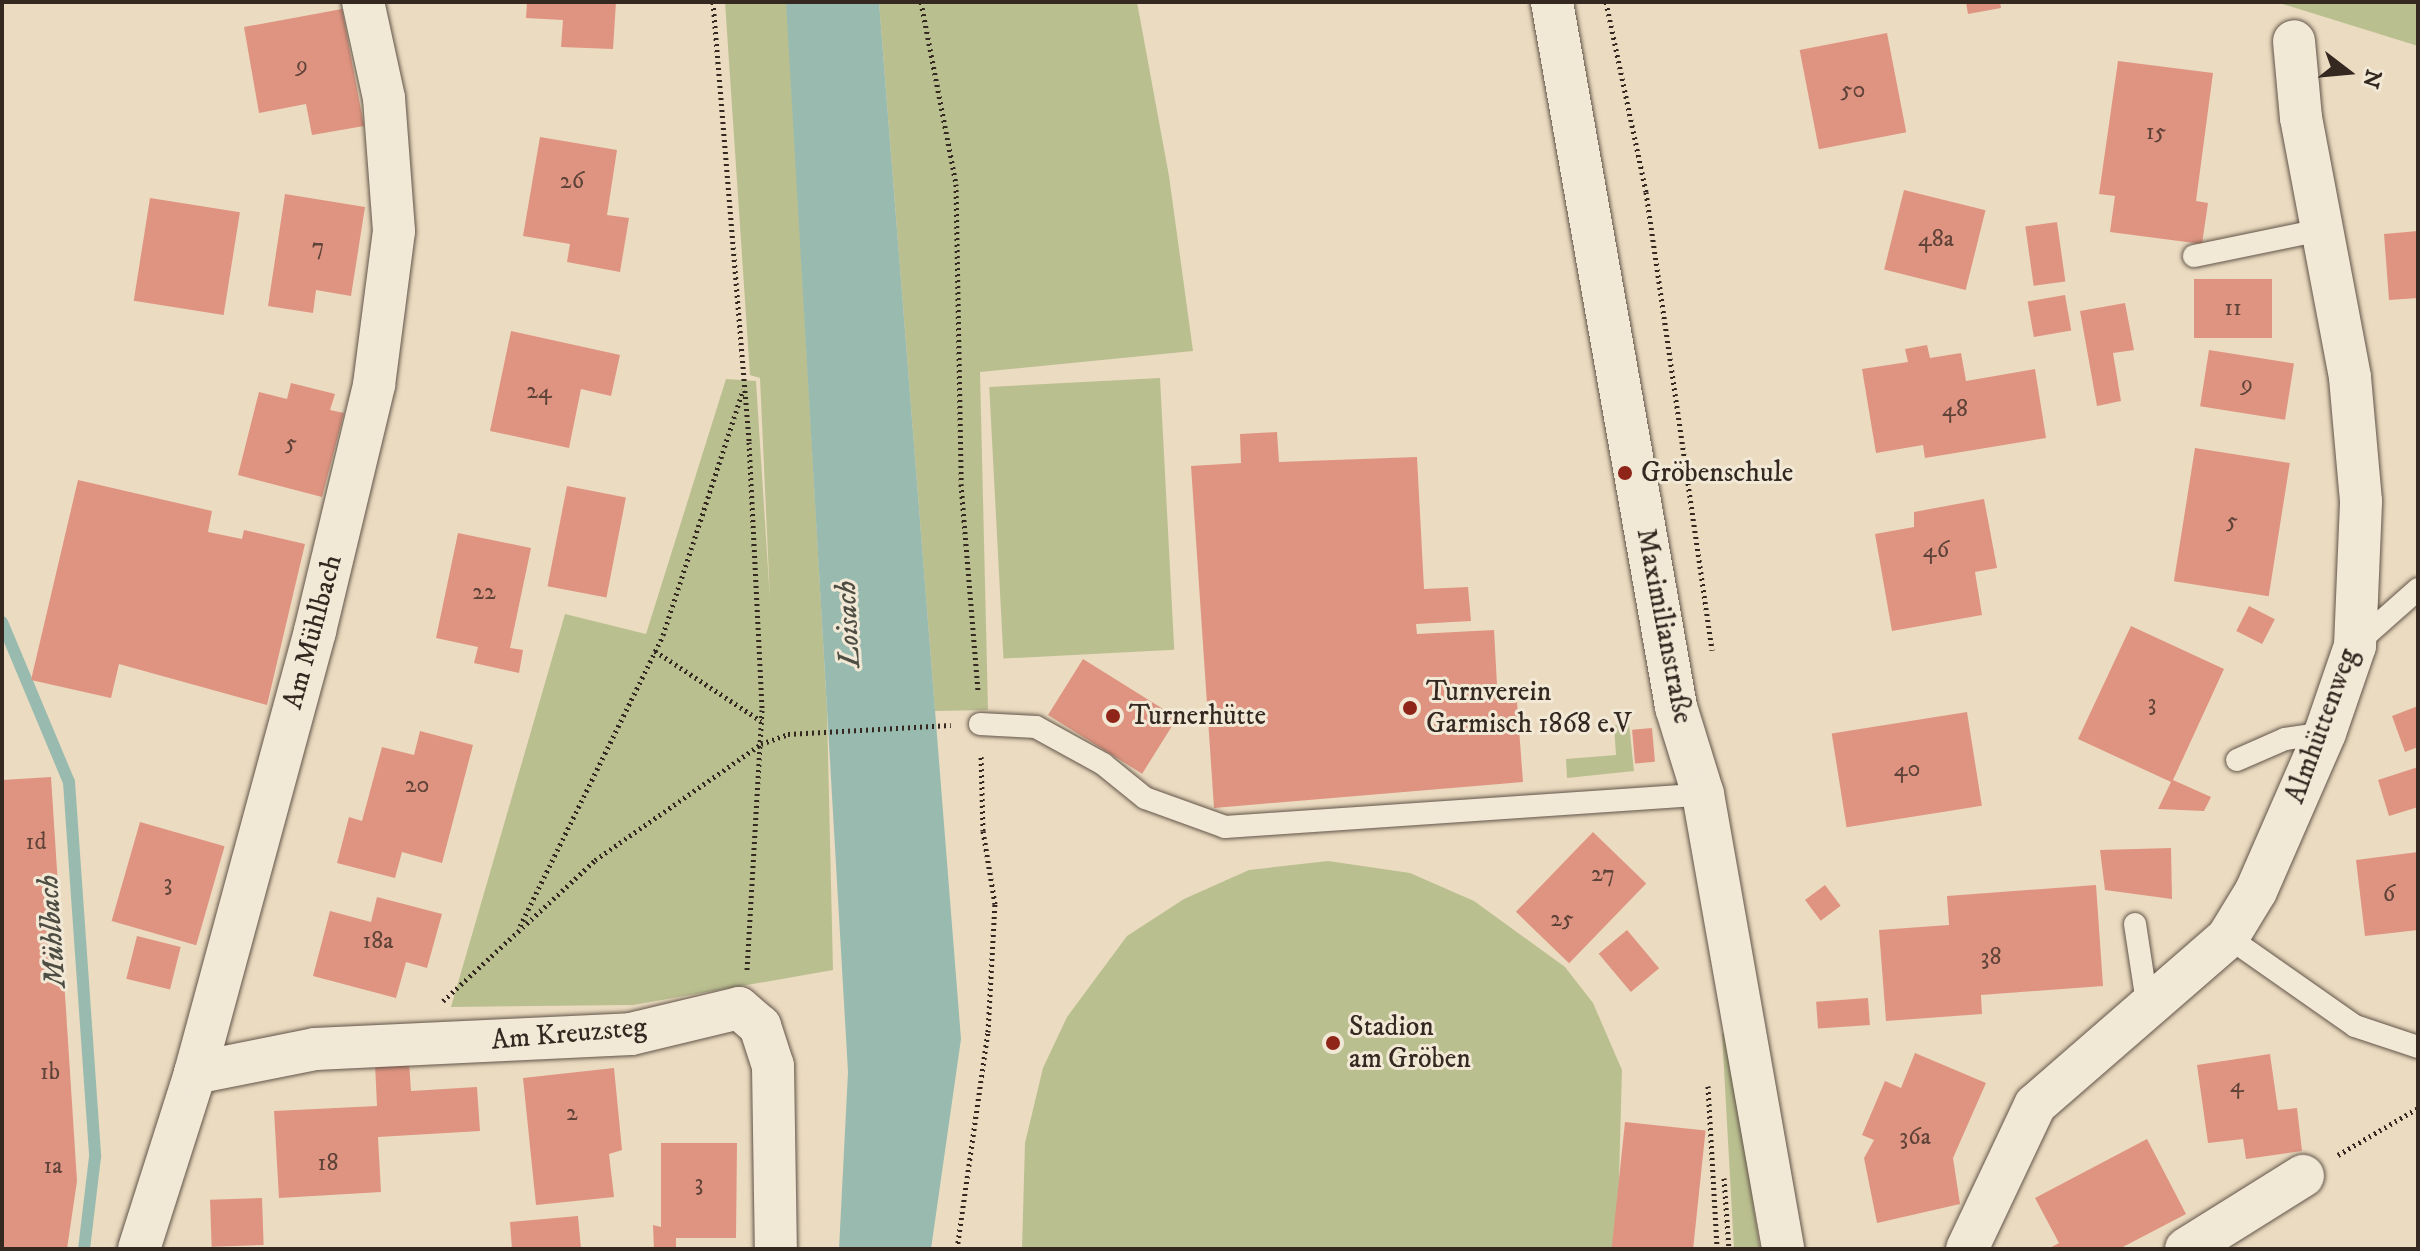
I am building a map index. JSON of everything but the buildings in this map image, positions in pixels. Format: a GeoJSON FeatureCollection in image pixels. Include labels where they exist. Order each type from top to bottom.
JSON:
{"type":"FeatureCollection","features":[{"type":"Feature","properties":{"kind":"street","name":"Am Mühlbach"},"geometry":{"type":"LineString","coordinates":[[139,1249],[195,1073],[315,631],[374,385],[394,231],[384,98],[363,2]]}},
{"type":"Feature","properties":{"kind":"street","name":"Maximilianstraße"},"geometry":{"type":"LineString","coordinates":[[1552,2],[1676,707],[1703,794],[1783,1249]]}},
{"type":"Feature","properties":{"kind":"street","name":"Almhüttenweg"},"geometry":{"type":"LineString","coordinates":[[1967,1249],[2035,1105],[2228,937],[2256,891],[2325,733],[2355,646],[2359,486],[2350,377],[2321,230],[2294,41]]}},
{"type":"Feature","properties":{"kind":"street","name":"Am Kreuzsteg"},"geometry":{"type":"LineString","coordinates":[[195,1073],[315,1049],[631,1034],[739,1008]]}},
{"type":"Feature","properties":{"kind":"street"},"geometry":{"type":"LineString","coordinates":[[739,1008],[760,1026],[773,1066],[776,1249]]}},
{"type":"Feature","properties":{"kind":"street"},"geometry":{"type":"LineString","coordinates":[[2186,1249],[2303,1176]]}},
{"type":"Feature","properties":{"kind":"lane"},"geometry":{"type":"LineString","coordinates":[[2194,256],[2321,230]]}},
{"type":"Feature","properties":{"kind":"lane"},"geometry":{"type":"LineString","coordinates":[[2355,646],[2418,589]]}},
{"type":"Feature","properties":{"kind":"lane"},"geometry":{"type":"LineString","coordinates":[[980,724],[1036,727],[1103,764],[1145,798],[1225,827],[1703,794]]}},
{"type":"Feature","properties":{"kind":"lane"},"geometry":{"type":"LineString","coordinates":[[2237,760],[2285,739],[2325,733]]}},
{"type":"Feature","properties":{"kind":"lane"},"geometry":{"type":"LineString","coordinates":[[2135,924],[2148,1009]]}},
{"type":"Feature","properties":{"kind":"lane"},"geometry":{"type":"LineString","coordinates":[[2228,937],[2355,1026],[2418,1047]]}},
{"type":"Feature","properties":{"kind":"path"},"geometry":{"type":"LineString","coordinates":[[713,2],[745,386],[762,721],[750,955],[739,1008]]}},
{"type":"Feature","properties":{"kind":"path"},"geometry":{"type":"LineString","coordinates":[[921,2],[956,184],[961,484],[980,724],[983,831],[995,904],[988,1032],[957,1249]]}},
{"type":"Feature","properties":{"kind":"path"},"geometry":{"type":"LineString","coordinates":[[1606,2],[1646,192],[1713,660]]}},
{"type":"Feature","properties":{"kind":"path"},"geometry":{"type":"LineString","coordinates":[[518,932],[655,651],[745,386]]}},
{"type":"Feature","properties":{"kind":"path"},"geometry":{"type":"LineString","coordinates":[[655,651],[762,721]]}},
{"type":"Feature","properties":{"kind":"path"},"geometry":{"type":"LineString","coordinates":[[405,1045],[595,860],[761,744],[788,734],[980,724]]}},
{"type":"Feature","properties":{"kind":"path"},"geometry":{"type":"LineString","coordinates":[[2303,1176],[2418,1108]]}},
{"type":"Feature","properties":{"kind":"green space"},"geometry":{"type":"Polygon","coordinates":[[[725,2],[787,2],[827,711],[833,970],[633,1005],[451,1007],[565,614],[646,634],[726,379],[756,381],[770,600],[760,378],[750,375],[725,2]]]}},
{"type":"Feature","properties":{"kind":"green space"},"geometry":{"type":"Polygon","coordinates":[[[879,2],[1137,2],[1169,176],[1193,351],[980,372],[988,710],[935,711],[879,2]]]}},
{"type":"Feature","properties":{"kind":"green space"},"geometry":{"type":"Polygon","coordinates":[[[2276,2],[2418,2],[2418,46],[2276,2]]]}},
{"type":"Feature","properties":{"kind":"green space"},"geometry":{"type":"Polygon","coordinates":[[[1160,378],[1174,650],[1003,659],[989,387],[1160,378]]]}},
{"type":"Feature","properties":{"kind":"green space"},"geometry":{"type":"Polygon","coordinates":[[[1629,724],[1634,771],[1567,778],[1566,759],[1616,755],[1614,725],[1629,724]]]}},
{"type":"Feature","properties":{"kind":"green space","name":"Stadion am Gröben"},"geometry":{"type":"Polygon","coordinates":[[[1328,861],[1410,873],[1474,901],[1565,967],[1593,1003],[1622,1070],[1617,1249],[1022,1249],[1025,1143],[1043,1068],[1067,1017],[1127,936],[1184,899],[1249,870],[1328,861]]]}},
{"type":"Feature","properties":{"kind":"green space"},"geometry":{"type":"Polygon","coordinates":[[[1722,1033],[1728,1035],[1760,1249],[1734,1249],[1722,1033]]]}},
{"type":"Feature","properties":{"kind":"water","name":"Loisach"},"geometry":{"type":"Polygon","coordinates":[[[786,2],[879,2],[961,1039],[931,1249],[839,1249],[848,1072],[786,2]]]}},
{"type":"Feature","properties":{"kind":"waterway","name":"Mühlbach"},"geometry":{"type":"LineString","coordinates":[[2,622],[69,782],[95,1157],[84,1249]]}},
{"type":"Feature","properties":{"kind":"place","name":"Gröbenschule"},"geometry":{"type":"Point","coordinates":[1625,473]}},
{"type":"Feature","properties":{"kind":"place","name":"Turnverein Garmisch 1868 e.V"},"geometry":{"type":"Point","coordinates":[1410,708]}},
{"type":"Feature","properties":{"kind":"place","name":"Turnerhütte"},"geometry":{"type":"Point","coordinates":[1113,716]}},
{"type":"Feature","properties":{"kind":"place","name":"Stadion am Gröben"},"geometry":{"type":"Point","coordinates":[1333,1043]}}]}
